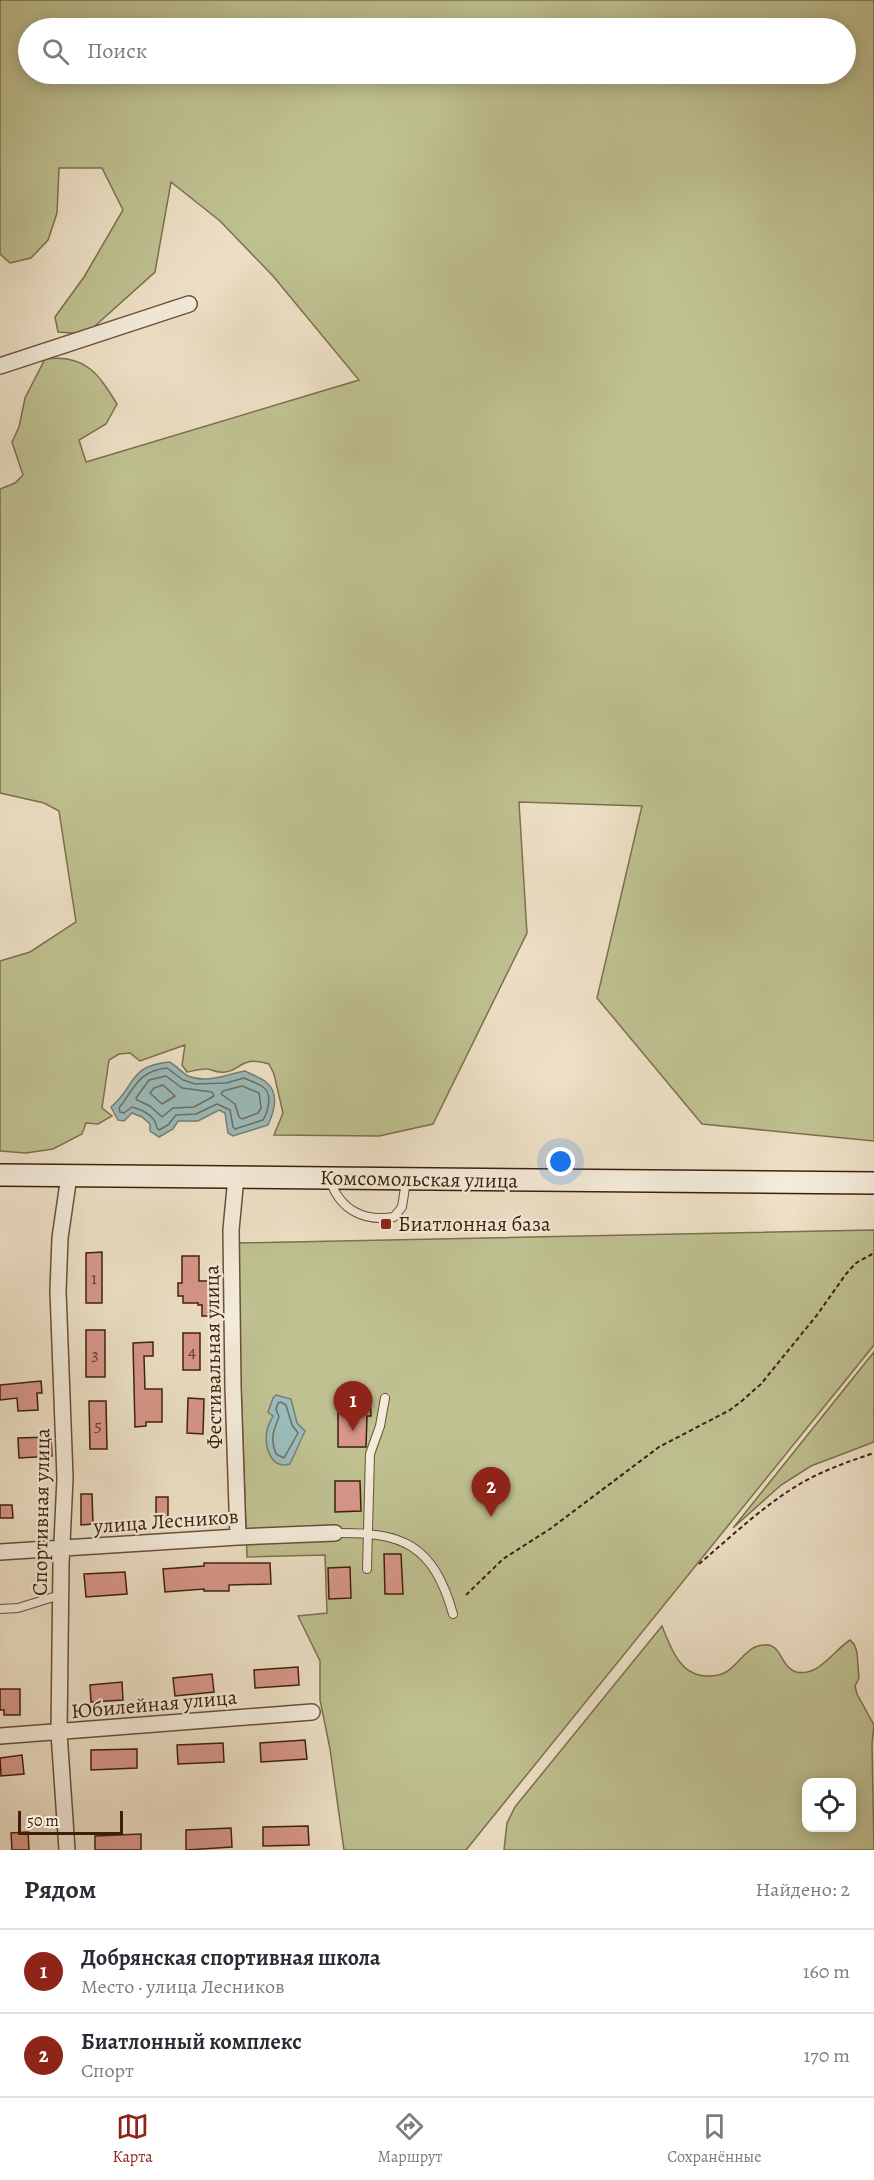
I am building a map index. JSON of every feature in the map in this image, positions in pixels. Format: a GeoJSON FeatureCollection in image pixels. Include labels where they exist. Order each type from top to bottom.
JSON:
{"type":"FeatureCollection","features":[{"type":"Feature","properties":{"kind":"main road","name":"Комсомольская улица"},"geometry":{"type":"LineString","coordinates":[[0,1175],[874,1183]]}},
{"type":"Feature","properties":{"kind":"street"},"geometry":{"type":"LineString","coordinates":[[0,366],[189,304]]}},
{"type":"Feature","properties":{"kind":"street","name":"Спортивная улица"},"geometry":{"type":"LineString","coordinates":[[67,1850],[59,1733],[60,1595],[65,1478],[58,1291],[60,1238],[69,1176]]}},
{"type":"Feature","properties":{"kind":"street","name":"Фестивальная улица"},"geometry":{"type":"LineString","coordinates":[[236,1177],[231,1230],[238,1537]]}},
{"type":"Feature","properties":{"kind":"street","name":"улица Лесников"},"geometry":{"type":"LineString","coordinates":[[0,1552],[335,1533]]}},
{"type":"Feature","properties":{"kind":"street","name":"Юбилейная улица"},"geometry":{"type":"LineString","coordinates":[[0,1736],[312,1712]]}},
{"type":"Feature","properties":{"kind":"lane"},"geometry":{"type":"LineString","coordinates":[[330,1178],[336,1194],[347,1208],[367,1218],[394,1217],[402,1207],[406,1179]]}},
{"type":"Feature","properties":{"kind":"lane"},"geometry":{"type":"LineString","coordinates":[[367,1569],[370,1454],[380,1426],[385,1398]]}},
{"type":"Feature","properties":{"kind":"lane"},"geometry":{"type":"LineString","coordinates":[[335,1533],[369,1532],[404,1541],[418,1551],[439,1576],[453,1614]]}},
{"type":"Feature","properties":{"kind":"lane"},"geometry":{"type":"LineString","coordinates":[[0,1609],[18,1608],[60,1595]]}},
{"type":"Feature","properties":{"kind":"path"},"geometry":{"type":"LineString","coordinates":[[466,1595],[503,1559],[550,1529],[644,1457],[730,1410],[743,1400],[761,1384],[846,1274],[856,1263],[874,1252]]}},
{"type":"Feature","properties":{"kind":"path"},"geometry":{"type":"LineString","coordinates":[[699,1563],[803,1482],[827,1470],[874,1454]]}},
{"type":"Feature","properties":{"kind":"green space"},"geometry":{"type":"Polygon","coordinates":[[[0,0],[874,0],[874,1141],[702,1124],[597,998],[642,806],[519,802],[527,933],[433,1124],[379,1136],[274,1135],[283,1113],[274,1074],[269,1064],[252,1061],[227,1072],[206,1069],[187,1072],[182,1065],[185,1045],[140,1061],[130,1053],[119,1054],[109,1060],[102,1108],[112,1116],[98,1124],[86,1123],[82,1134],[53,1149],[26,1153],[0,1151],[0,961],[30,952],[76,922],[59,811],[44,803],[0,793],[0,489],[15,483],[23,475],[12,442],[19,427],[25,398],[45,359],[59,358],[80,363],[96,375],[117,404],[106,424],[79,440],[86,462],[359,380],[273,276],[220,221],[171,182],[155,272],[86,334],[58,332],[55,317],[84,277],[123,210],[102,168],[59,168],[57,213],[48,240],[31,258],[10,263],[0,254],[0,0]]]}},
{"type":"Feature","properties":{"kind":"green space"},"geometry":{"type":"Polygon","coordinates":[[[874,1230],[874,1345],[466,1850],[344,1850],[330,1749],[320,1700],[320,1661],[298,1616],[327,1613],[325,1555],[247,1557],[236,1243],[874,1230]]]}},
{"type":"Feature","properties":{"kind":"green space"},"geometry":{"type":"Polygon","coordinates":[[[874,1352],[874,1442],[811,1466],[781,1485],[733,1528],[874,1352]]]}},
{"type":"Feature","properties":{"kind":"green space"},"geometry":{"type":"Polygon","coordinates":[[[662,1626],[678,1660],[691,1672],[709,1676],[731,1669],[757,1646],[774,1647],[791,1669],[804,1672],[819,1667],[850,1640],[854,1644],[857,1652],[859,1678],[855,1686],[874,1725],[872,1744],[874,1850],[504,1850],[507,1823],[515,1807],[662,1626]]]}},
{"type":"Feature","properties":{"kind":"water"},"geometry":{"type":"Polygon","coordinates":[[[169,1062],[188,1076],[195,1078],[210,1079],[245,1071],[267,1083],[275,1098],[268,1125],[233,1136],[228,1133],[225,1113],[219,1110],[198,1121],[178,1121],[173,1129],[159,1137],[150,1131],[150,1124],[142,1117],[132,1113],[124,1121],[118,1120],[111,1107],[139,1072],[156,1064],[169,1062]]]}},
{"type":"Feature","properties":{"kind":"water"},"geometry":{"type":"Polygon","coordinates":[[[276,1395],[291,1399],[297,1423],[305,1431],[290,1464],[283,1465],[273,1460],[268,1449],[266,1436],[273,1416],[268,1412],[276,1395]]]}},
{"type":"Feature","properties":{"kind":"building"},"geometry":{"type":"Polygon","coordinates":[[[102,1252],[102,1303],[86,1303],[86,1253],[102,1252]]]}},
{"type":"Feature","properties":{"kind":"building"},"geometry":{"type":"Polygon","coordinates":[[[182,1256],[199,1256],[199,1281],[216,1281],[216,1316],[202,1316],[202,1305],[183,1303],[183,1296],[178,1296],[178,1283],[182,1283],[182,1256]]]}},
{"type":"Feature","properties":{"kind":"building"},"geometry":{"type":"Polygon","coordinates":[[[86,1330],[105,1330],[105,1377],[86,1377],[86,1330]]]}},
{"type":"Feature","properties":{"kind":"building"},"geometry":{"type":"Polygon","coordinates":[[[183,1333],[200,1333],[200,1370],[183,1370],[183,1333]]]}},
{"type":"Feature","properties":{"kind":"building"},"geometry":{"type":"Polygon","coordinates":[[[153,1342],[153,1356],[144,1356],[145,1389],[162,1389],[162,1422],[146,1422],[146,1426],[135,1427],[133,1343],[153,1342]]]}},
{"type":"Feature","properties":{"kind":"building"},"geometry":{"type":"Polygon","coordinates":[[[41,1381],[42,1393],[37,1393],[38,1410],[18,1411],[17,1398],[0,1400],[0,1385],[41,1381]]]}},
{"type":"Feature","properties":{"kind":"building"},"geometry":{"type":"Polygon","coordinates":[[[338,1389],[367,1389],[371,1416],[367,1416],[366,1447],[338,1447],[338,1389]]]}},
{"type":"Feature","properties":{"kind":"building"},"geometry":{"type":"Polygon","coordinates":[[[188,1398],[204,1399],[203,1434],[187,1433],[188,1398]]]}},
{"type":"Feature","properties":{"kind":"building"},"geometry":{"type":"Polygon","coordinates":[[[89,1401],[106,1401],[107,1449],[90,1449],[89,1401]]]}},
{"type":"Feature","properties":{"kind":"building"},"geometry":{"type":"Polygon","coordinates":[[[51,1437],[52,1456],[19,1458],[18,1438],[51,1437]]]}},
{"type":"Feature","properties":{"kind":"building"},"geometry":{"type":"Polygon","coordinates":[[[335,1481],[360,1481],[361,1511],[335,1512],[335,1481]]]}},
{"type":"Feature","properties":{"kind":"building"},"geometry":{"type":"Polygon","coordinates":[[[81,1494],[92,1494],[93,1524],[81,1525],[81,1494]]]}},
{"type":"Feature","properties":{"kind":"building"},"geometry":{"type":"Polygon","coordinates":[[[156,1497],[168,1497],[168,1521],[156,1521],[156,1497]]]}},
{"type":"Feature","properties":{"kind":"building"},"geometry":{"type":"Polygon","coordinates":[[[0,1505],[12,1505],[13,1518],[0,1518],[0,1505]]]}},
{"type":"Feature","properties":{"kind":"building"},"geometry":{"type":"Polygon","coordinates":[[[384,1554],[401,1554],[403,1594],[385,1594],[384,1554]]]}},
{"type":"Feature","properties":{"kind":"building"},"geometry":{"type":"Polygon","coordinates":[[[204,1563],[270,1563],[271,1584],[229,1585],[229,1591],[204,1591],[204,1589],[165,1592],[163,1569],[204,1566],[204,1563]]]}},
{"type":"Feature","properties":{"kind":"building"},"geometry":{"type":"Polygon","coordinates":[[[350,1567],[351,1598],[329,1599],[328,1568],[350,1567]]]}},
{"type":"Feature","properties":{"kind":"building"},"geometry":{"type":"Polygon","coordinates":[[[125,1572],[127,1594],[86,1597],[84,1574],[125,1572]]]}},
{"type":"Feature","properties":{"kind":"building"},"geometry":{"type":"Polygon","coordinates":[[[298,1667],[299,1685],[255,1688],[254,1670],[298,1667]]]}},
{"type":"Feature","properties":{"kind":"building"},"geometry":{"type":"Polygon","coordinates":[[[212,1674],[214,1692],[175,1696],[173,1678],[212,1674]]]}},
{"type":"Feature","properties":{"kind":"building"},"geometry":{"type":"Polygon","coordinates":[[[122,1682],[123,1700],[91,1702],[90,1685],[122,1682]]]}},
{"type":"Feature","properties":{"kind":"building"},"geometry":{"type":"Polygon","coordinates":[[[0,1689],[20,1689],[20,1715],[4,1715],[4,1710],[0,1710],[0,1689]]]}},
{"type":"Feature","properties":{"kind":"building"},"geometry":{"type":"Polygon","coordinates":[[[305,1740],[307,1759],[261,1762],[260,1743],[305,1740]]]}},
{"type":"Feature","properties":{"kind":"building"},"geometry":{"type":"Polygon","coordinates":[[[223,1743],[224,1762],[178,1764],[177,1745],[223,1743]]]}},
{"type":"Feature","properties":{"kind":"building"},"geometry":{"type":"Polygon","coordinates":[[[137,1749],[137,1768],[91,1770],[91,1750],[137,1749]]]}},
{"type":"Feature","properties":{"kind":"building"},"geometry":{"type":"Polygon","coordinates":[[[22,1755],[24,1774],[1,1776],[0,1758],[22,1755]]]}},
{"type":"Feature","properties":{"kind":"building"},"geometry":{"type":"Polygon","coordinates":[[[308,1826],[309,1845],[263,1846],[263,1827],[308,1826]]]}},
{"type":"Feature","properties":{"kind":"building"},"geometry":{"type":"Polygon","coordinates":[[[231,1828],[232,1847],[186,1850],[186,1830],[231,1828]]]}},
{"type":"Feature","properties":{"kind":"building"},"geometry":{"type":"Polygon","coordinates":[[[28,1832],[29,1850],[12,1850],[11,1833],[28,1832]]]}},
{"type":"Feature","properties":{"kind":"building"},"geometry":{"type":"Polygon","coordinates":[[[141,1834],[141,1850],[95,1850],[95,1836],[141,1834]]]}},
{"type":"Feature","properties":{"kind":"place","name":"Биатлонная база"},"geometry":{"type":"Point","coordinates":[386,1224]}},
{"type":"Feature","properties":{"kind":"place","name":"Добрянская спортивная школа"},"geometry":{"type":"Point","coordinates":[353,1431]}},
{"type":"Feature","properties":{"kind":"place","name":"Биатлонный комплекс"},"geometry":{"type":"Point","coordinates":[491,1517]}}]}
